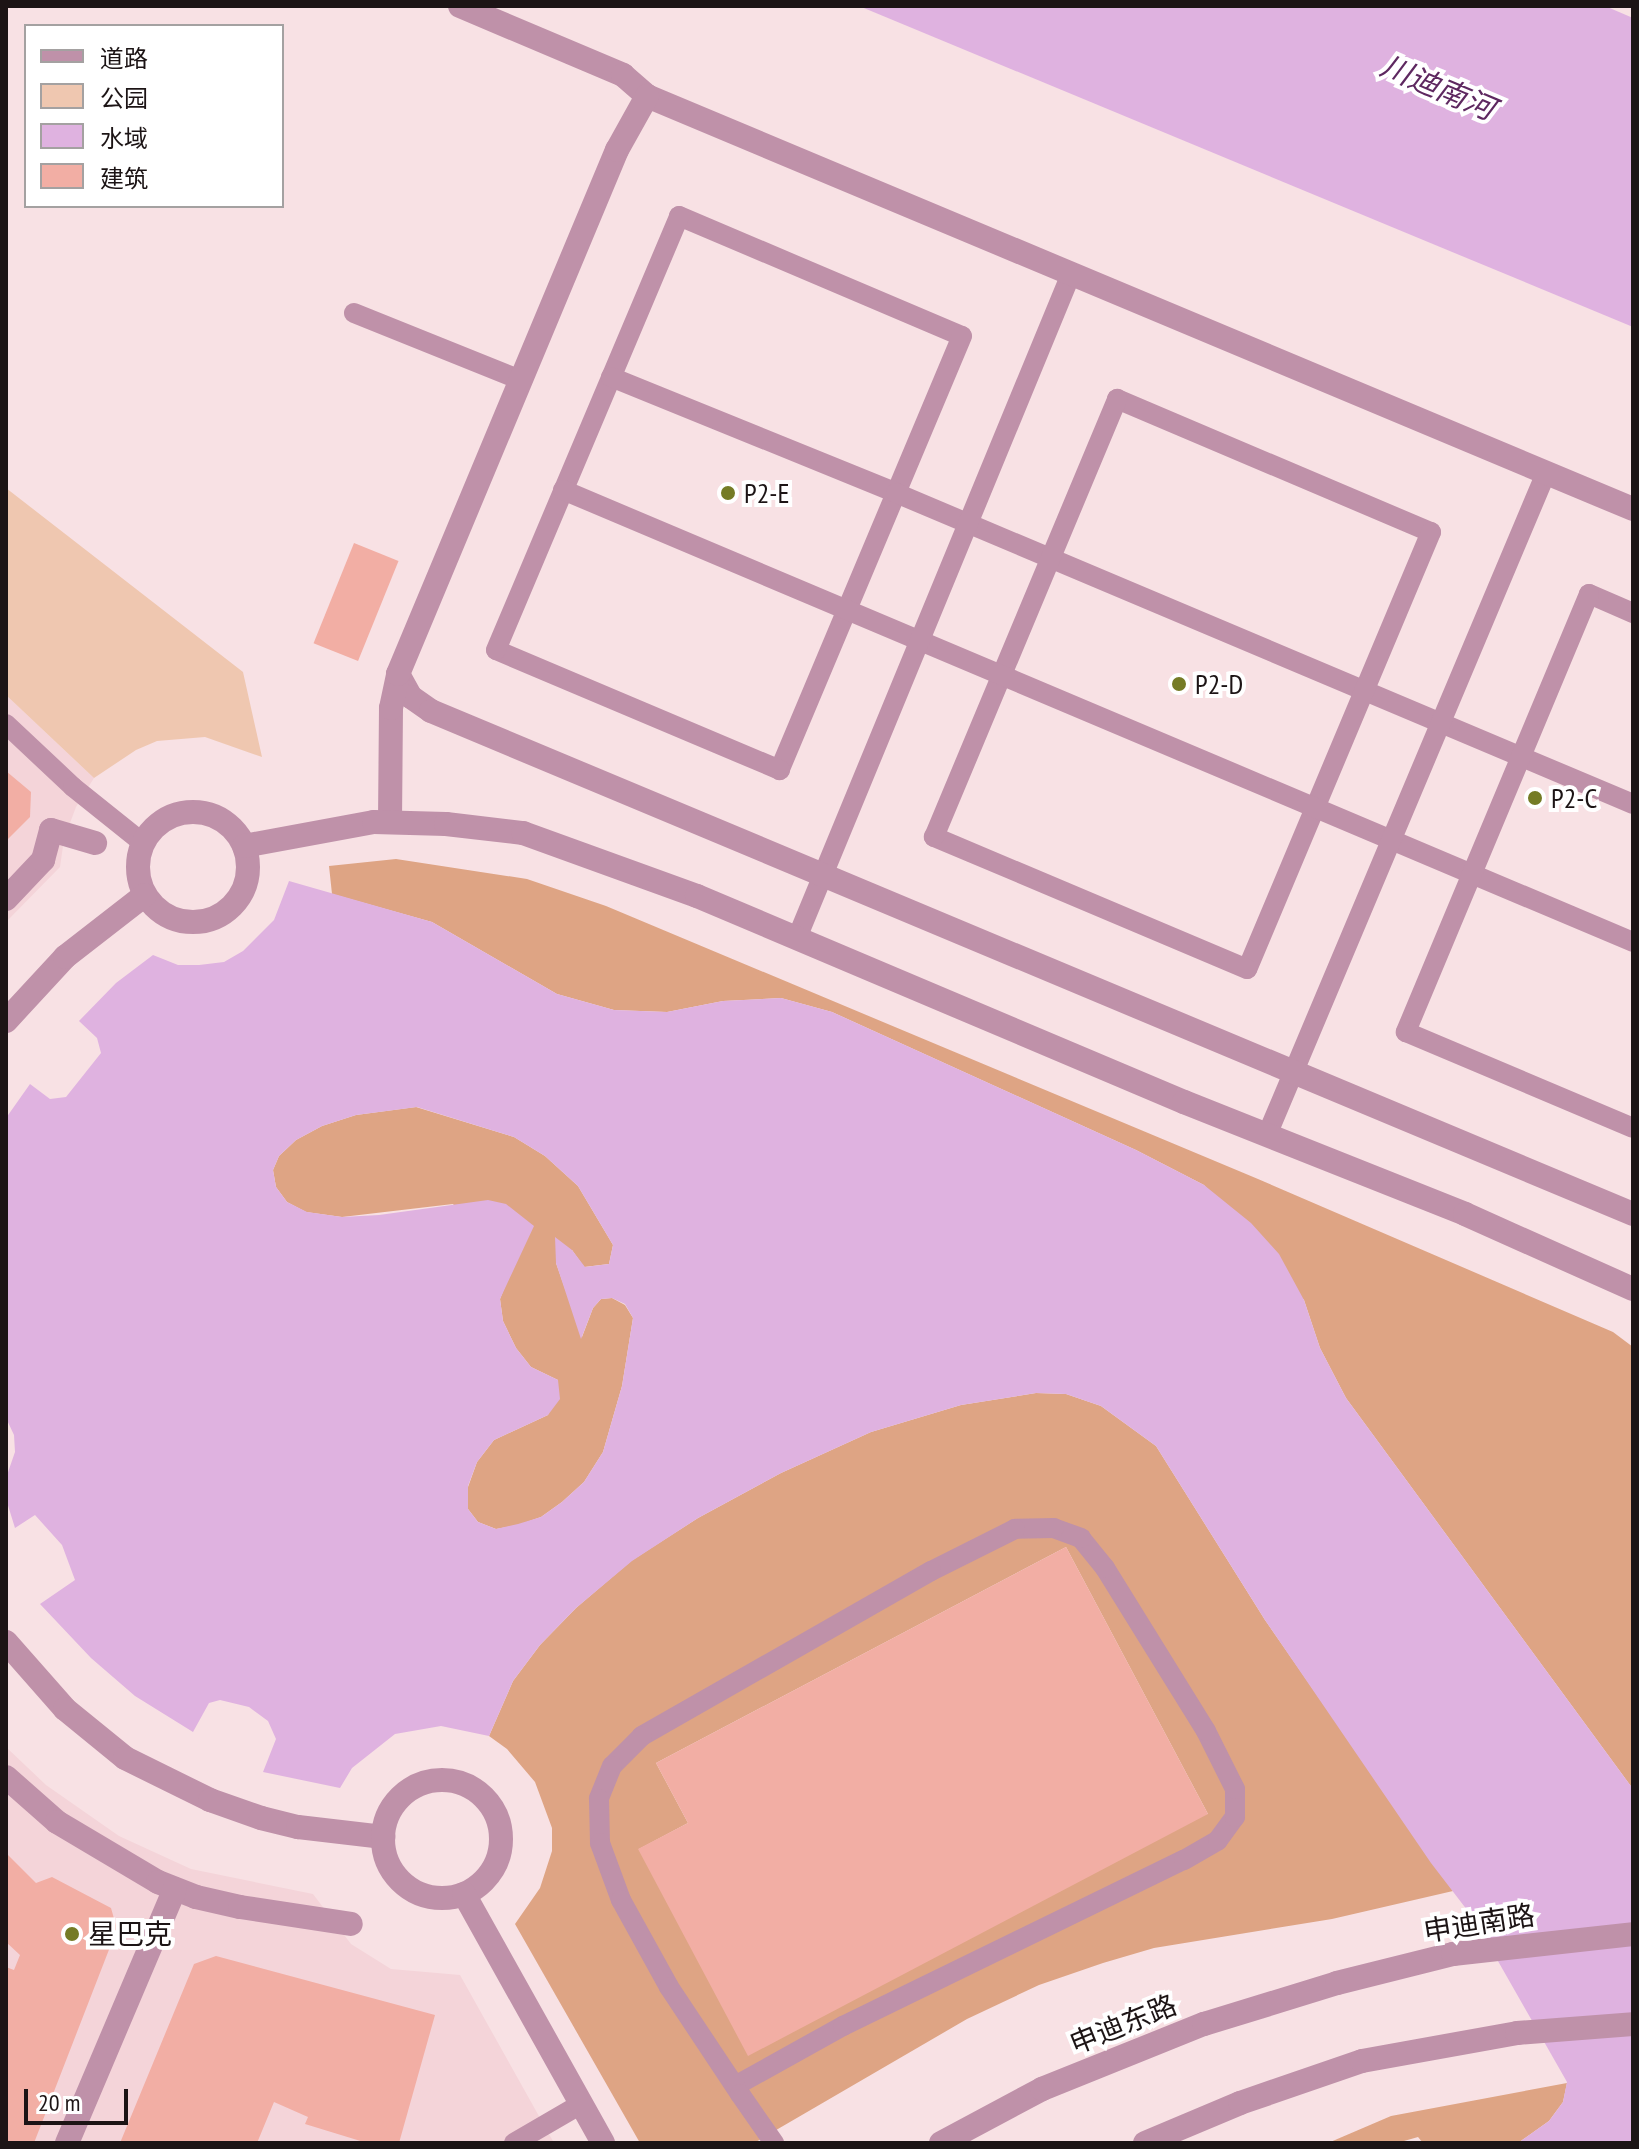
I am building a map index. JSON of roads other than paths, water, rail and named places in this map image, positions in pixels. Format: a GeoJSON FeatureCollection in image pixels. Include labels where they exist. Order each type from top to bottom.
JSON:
{"type":"FeatureCollection","features":[{"type":"Feature","properties":{"kind":"street"},"geometry":{"type":"LineString","coordinates":[[460,6],[623,75],[647,96],[1633,509]]}},
{"type":"Feature","properties":{"kind":"street"},"geometry":{"type":"LineString","coordinates":[[390,822],[391,708],[398,674],[617,150],[647,96]]}},
{"type":"Feature","properties":{"kind":"street"},"geometry":{"type":"LineString","coordinates":[[398,674],[411,697],[431,711],[1633,1214]]}},
{"type":"Feature","properties":{"kind":"street"},"geometry":{"type":"LineString","coordinates":[[203,812],[234,830],[244,846],[248,863],[246,882],[238,899],[218,916],[191,922],[173,918],[157,909],[145,895],[139,878],[138,860],[143,843],[168,817],[203,812]]}},
{"type":"Feature","properties":{"kind":"street"},"geometry":{"type":"LineString","coordinates":[[244,846],[374,822],[523,833],[605,861],[797,938],[1267,1135],[1465,1214],[1633,1289]]}},
{"type":"Feature","properties":{"kind":"street"},"geometry":{"type":"LineString","coordinates":[[6,899],[43,860],[51,830],[95,843]]}},
{"type":"Feature","properties":{"kind":"street"},"geometry":{"type":"LineString","coordinates":[[6,1021],[65,957],[145,895]]}},
{"type":"Feature","properties":{"kind":"street"},"geometry":{"type":"LineString","coordinates":[[6,1642],[65,1709],[125,1758],[210,1800],[261,1818],[298,1827],[383,1837]]}},
{"type":"Feature","properties":{"kind":"street"},"geometry":{"type":"LineString","coordinates":[[6,1777],[57,1822],[175,1889],[240,1907],[351,1924]]}},
{"type":"Feature","properties":{"kind":"street"},"geometry":{"type":"LineString","coordinates":[[431,1781],[451,1781],[470,1788],[485,1799],[496,1815],[500,1853],[493,1870],[480,1885],[464,1894],[445,1898],[426,1896],[409,1888],[394,1875],[386,1857],[383,1837],[387,1818],[397,1800],[412,1788],[431,1781]]}},
{"type":"Feature","properties":{"kind":"street"},"geometry":{"type":"LineString","coordinates":[[67,2143],[175,1889]]}},
{"type":"Feature","properties":{"kind":"street"},"geometry":{"type":"LineString","coordinates":[[464,1894],[603,2143]]}},
{"type":"Feature","properties":{"kind":"street","name":"申迪南路"},"geometry":{"type":"LineString","coordinates":[[1337,1983],[1453,1954],[1633,1934]]}},
{"type":"Feature","properties":{"kind":"street","name":"申迪东路"},"geometry":{"type":"LineString","coordinates":[[941,2143],[1042,2089],[1204,2024],[1337,1983]]}},
{"type":"Feature","properties":{"kind":"street"},"geometry":{"type":"LineString","coordinates":[[1145,2143],[1240,2103],[1362,2061],[1517,2033],[1633,2024]]}},
{"type":"Feature","properties":{"kind":"lane"},"geometry":{"type":"LineString","coordinates":[[679,216],[962,336],[780,770],[496,650],[611,377],[679,216]]}},
{"type":"Feature","properties":{"kind":"lane"},"geometry":{"type":"LineString","coordinates":[[797,938],[1071,274]]}},
{"type":"Feature","properties":{"kind":"lane"},"geometry":{"type":"LineString","coordinates":[[354,313],[521,380]]}},
{"type":"Feature","properties":{"kind":"lane"},"geometry":{"type":"LineString","coordinates":[[611,377],[896,493],[1633,804]]}},
{"type":"Feature","properties":{"kind":"lane"},"geometry":{"type":"LineString","coordinates":[[1117,399],[1431,532],[1247,969],[934,837],[1002,675],[1117,399]]}},
{"type":"Feature","properties":{"kind":"lane"},"geometry":{"type":"LineString","coordinates":[[1267,1135],[1546,473]]}},
{"type":"Feature","properties":{"kind":"lane"},"geometry":{"type":"LineString","coordinates":[[563,490],[1633,942]]}},
{"type":"Feature","properties":{"kind":"lane"},"geometry":{"type":"LineString","coordinates":[[1633,613],[1589,594],[1406,1032],[1633,1128]]}},
{"type":"Feature","properties":{"kind":"lane"},"geometry":{"type":"LineString","coordinates":[[6,724],[73,787],[143,843]]}},
{"type":"Feature","properties":{"kind":"lane"},"geometry":{"type":"LineString","coordinates":[[735,2086],[843,2026],[1184,1860],[1218,1840],[1235,1817],[1235,1789],[1206,1731],[1105,1568],[1081,1538],[1054,1528],[1015,1529],[931,1571],[642,1736],[612,1766],[599,1799],[600,1843],[621,1900],[669,1987],[735,2086],[774,2143]]}},
{"type":"Feature","properties":{"kind":"lane"},"geometry":{"type":"LineString","coordinates":[[514,2143],[581,2104]]}},
{"type":"Feature","properties":{"kind":"water","name":"川迪南河"},"geometry":{"type":"Polygon","coordinates":[[[859,6],[1605,6],[1633,18],[1633,327],[859,6]]]}},
{"type":"Feature","properties":{"kind":"water"},"geometry":{"type":"Polygon","coordinates":[[[289,881],[432,922],[557,994],[614,1010],[667,1012],[723,1001],[781,998],[832,1012],[1136,1150],[1204,1185],[1251,1223],[1279,1254],[1304,1300],[1320,1348],[1346,1398],[1633,1789],[1633,2143],[1518,2143],[1549,2121],[1563,2102],[1567,2082],[1474,1919],[1431,1863],[1265,1620],[1156,1446],[1101,1406],[1066,1394],[1036,1393],[961,1405],[871,1432],[781,1473],[698,1518],[632,1561],[576,1608],[540,1645],[513,1681],[489,1736],[441,1726],[395,1734],[352,1768],[340,1788],[263,1772],[276,1739],[268,1721],[249,1707],[220,1700],[209,1703],[193,1732],[135,1696],[91,1658],[40,1604],[75,1580],[62,1545],[35,1515],[15,1528],[6,1499],[6,1478],[15,1452],[14,1435],[6,1418],[6,1118],[30,1084],[50,1099],[66,1097],[101,1053],[97,1038],[79,1021],[116,983],[153,955],[178,965],[224,962],[243,951],[274,920],[289,881]],[[417,1107],[356,1115],[322,1126],[296,1140],[279,1156],[273,1170],[276,1187],[287,1202],[307,1212],[342,1217],[379,1215],[488,1200],[506,1204],[534,1226],[500,1299],[503,1321],[516,1348],[531,1367],[558,1380],[560,1399],[548,1415],[494,1440],[477,1462],[468,1486],[468,1509],[478,1522],[496,1529],[541,1517],[584,1482],[603,1452],[622,1386],[633,1318],[625,1304],[612,1298],[601,1299],[593,1308],[581,1339],[556,1263],[555,1237],[572,1250],[585,1267],[609,1264],[613,1245],[578,1186],[545,1156],[514,1137],[417,1107]]]}},
{"type":"Feature","properties":{"kind":"place","name":"P2-E"},"geometry":{"type":"Point","coordinates":[728,493]}},
{"type":"Feature","properties":{"kind":"place","name":"P2-D"},"geometry":{"type":"Point","coordinates":[1179,684]}},
{"type":"Feature","properties":{"kind":"place","name":"P2-C"},"geometry":{"type":"Point","coordinates":[1535,798]}},
{"type":"Feature","properties":{"kind":"place","name":"星巴克"},"geometry":{"type":"Point","coordinates":[72,1934]}}]}
